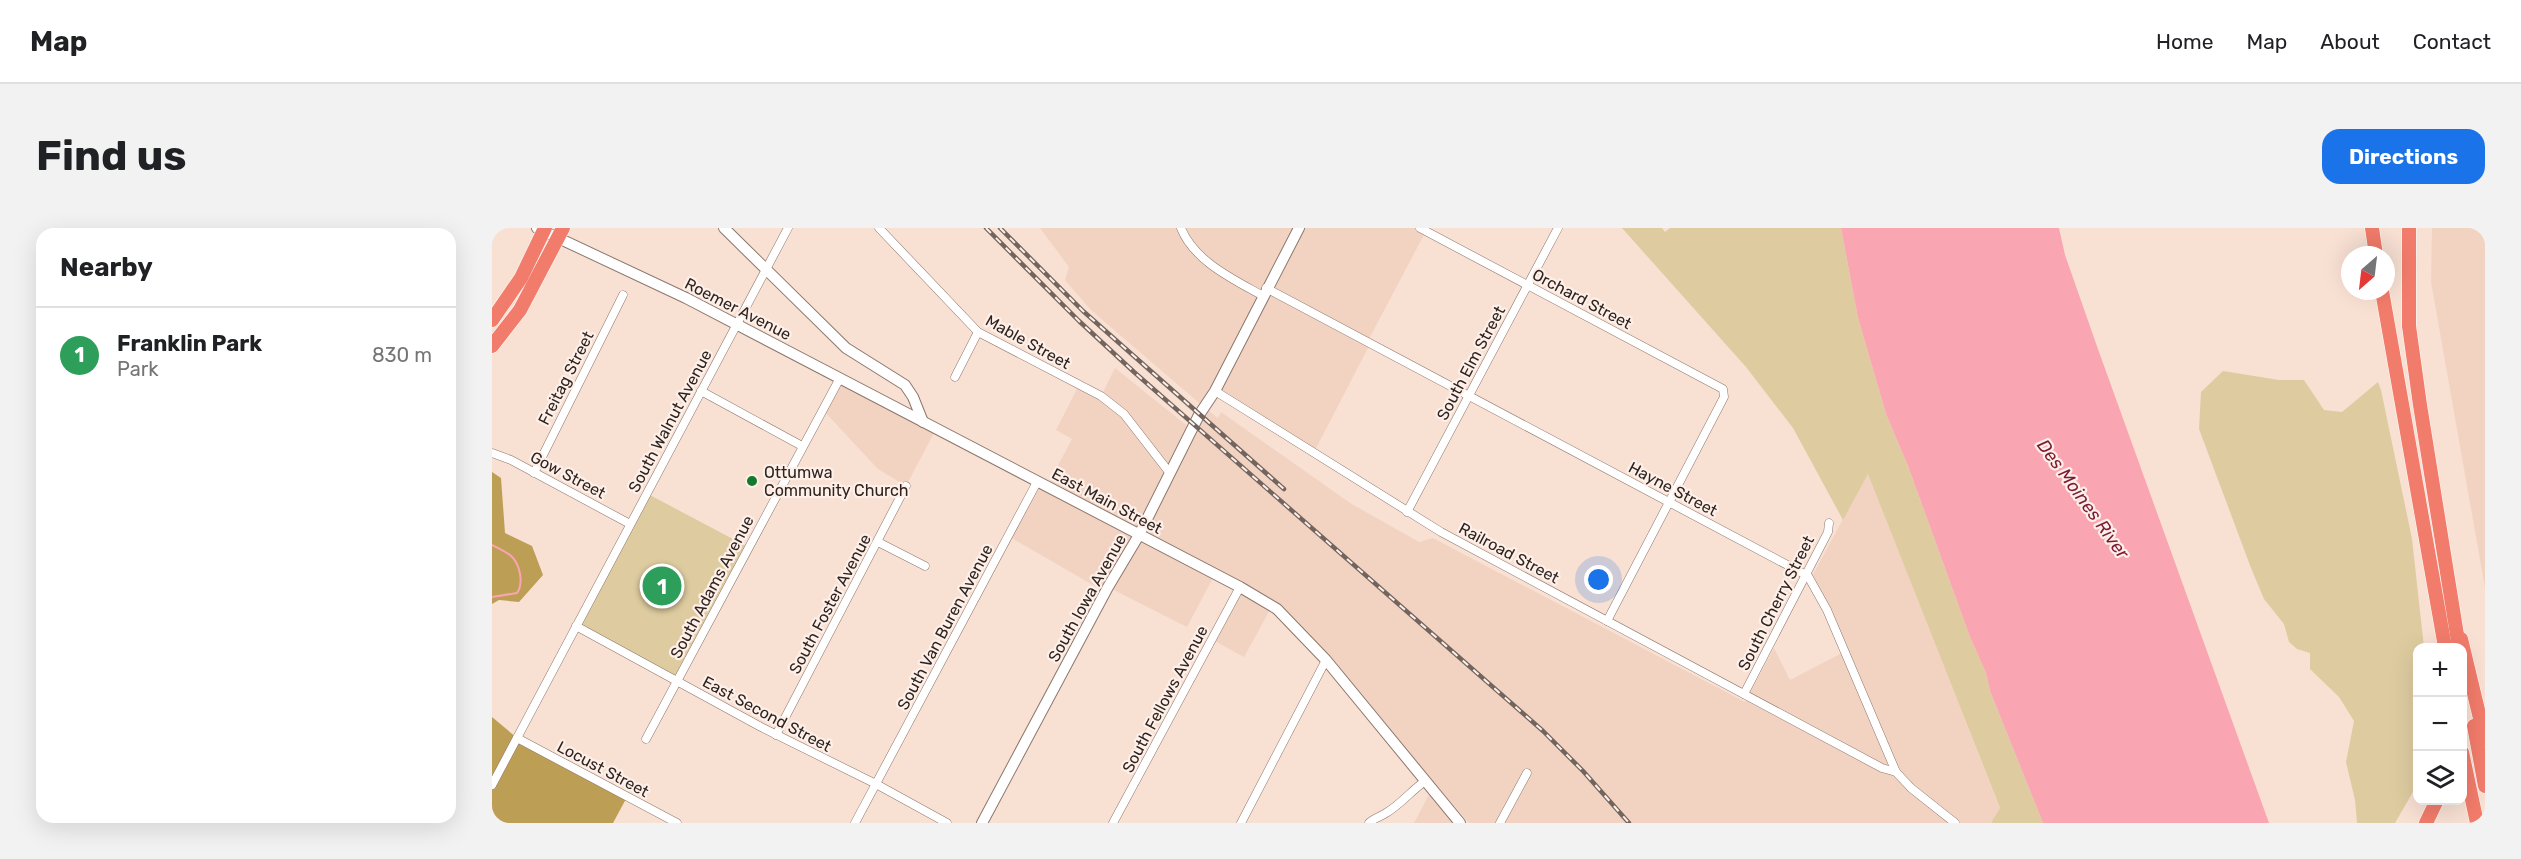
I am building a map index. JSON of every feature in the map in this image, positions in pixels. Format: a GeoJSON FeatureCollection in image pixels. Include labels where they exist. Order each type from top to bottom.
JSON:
{"type":"FeatureCollection","features":[{"type":"Feature","properties":{"kind":"highway"},"geometry":{"type":"LineString","coordinates":[[2372,228],[2375,246]]}},
{"type":"Feature","properties":{"kind":"highway"},"geometry":{"type":"LineString","coordinates":[[492,320],[521,278],[542,229]]}},
{"type":"Feature","properties":{"kind":"highway"},"geometry":{"type":"LineString","coordinates":[[2409,232],[2409,326],[2458,643]]}},
{"type":"Feature","properties":{"kind":"highway"},"geometry":{"type":"LineString","coordinates":[[492,346],[520,310],[561,233]]}},
{"type":"Feature","properties":{"kind":"highway"},"geometry":{"type":"LineString","coordinates":[[2384,300],[2444,643]]}},
{"type":"Feature","properties":{"kind":"highway"},"geometry":{"type":"LineString","coordinates":[[2450,594],[2485,739]]}},
{"type":"Feature","properties":{"kind":"highway"},"geometry":{"type":"LineString","coordinates":[[2467,689],[2485,786]]}},
{"type":"Feature","properties":{"kind":"highway"},"geometry":{"type":"LineString","coordinates":[[2467,774],[2476,823]]}},
{"type":"Feature","properties":{"kind":"highway"},"geometry":{"type":"LineString","coordinates":[[2426,823],[2435,805]]}},
{"type":"Feature","properties":{"kind":"main road"},"geometry":{"type":"LineString","coordinates":[[724,228],[846,348],[905,385],[914,397],[923,422]]}},
{"type":"Feature","properties":{"kind":"main road","name":"South Iowa Avenue"},"geometry":{"type":"LineString","coordinates":[[982,823],[1108,587],[1139,535],[1169,472],[1215,391],[1299,228]]}},
{"type":"Feature","properties":{"kind":"main road","name":"Roemer Avenue"},"geometry":{"type":"LineString","coordinates":[[542,229],[561,233],[923,422]]}},
{"type":"Feature","properties":{"kind":"main road","name":"East Main Street"},"geometry":{"type":"LineString","coordinates":[[923,422],[1240,587],[1277,609],[1326,660],[1460,823]]}},
{"type":"Feature","properties":{"kind":"street","name":"South Walnut Avenue"},"geometry":{"type":"LineString","coordinates":[[492,785],[788,228]]}},
{"type":"Feature","properties":{"kind":"street","name":"Mable Street"},"geometry":{"type":"LineString","coordinates":[[879,228],[978,332],[1101,396],[1124,414],[1169,472]]}},
{"type":"Feature","properties":{"kind":"street","name":"Hayne Street"},"geometry":{"type":"LineString","coordinates":[[1181,228],[1187,243],[1205,260],[1806,575]]}},
{"type":"Feature","properties":{"kind":"street","name":"South Elm Street"},"geometry":{"type":"LineString","coordinates":[[1407,512],[1558,228]]}},
{"type":"Feature","properties":{"kind":"street","name":"Orchard Street"},"geometry":{"type":"LineString","coordinates":[[1425,229],[1724,389],[1724,397],[1669,502]]}},
{"type":"Feature","properties":{"kind":"street","name":"Freitag Street"},"geometry":{"type":"LineString","coordinates":[[534,473],[623,295]]}},
{"type":"Feature","properties":{"kind":"street"},"geometry":{"type":"LineString","coordinates":[[955,377],[978,332]]}},
{"type":"Feature","properties":{"kind":"street","name":"South Adams Avenue"},"geometry":{"type":"LineString","coordinates":[[646,739],[840,378]]}},
{"type":"Feature","properties":{"kind":"street"},"geometry":{"type":"LineString","coordinates":[[701,391],[802,446]]}},
{"type":"Feature","properties":{"kind":"street","name":"Railroad Street"},"geometry":{"type":"LineString","coordinates":[[1215,391],[1407,512],[1882,768],[1896,772]]}},
{"type":"Feature","properties":{"kind":"street","name":"Gow Street"},"geometry":{"type":"LineString","coordinates":[[492,453],[512,460],[630,524]]}},
{"type":"Feature","properties":{"kind":"street","name":"South Van Buren Avenue"},"geometry":{"type":"LineString","coordinates":[[855,823],[1037,482]]}},
{"type":"Feature","properties":{"kind":"street","name":"South Foster Avenue"},"geometry":{"type":"LineString","coordinates":[[776,735],[906,486]]}},
{"type":"Feature","properties":{"kind":"street"},"geometry":{"type":"LineString","coordinates":[[1607,621],[1669,502]]}},
{"type":"Feature","properties":{"kind":"street","name":"South Cherry Street"},"geometry":{"type":"LineString","coordinates":[[1744,694],[1828,532],[1829,523]]}},
{"type":"Feature","properties":{"kind":"street"},"geometry":{"type":"LineString","coordinates":[[878,542],[925,566]]}},
{"type":"Feature","properties":{"kind":"street"},"geometry":{"type":"LineString","coordinates":[[1806,575],[1827,610],[1896,772],[1911,788],[1955,823]]}},
{"type":"Feature","properties":{"kind":"street","name":"South Fellows Avenue"},"geometry":{"type":"LineString","coordinates":[[1113,823],[1240,587]]}},
{"type":"Feature","properties":{"kind":"street","name":"East Second Street"},"geometry":{"type":"LineString","coordinates":[[576,626],[776,735],[876,784],[947,823]]}},
{"type":"Feature","properties":{"kind":"street"},"geometry":{"type":"LineString","coordinates":[[1241,823],[1326,660]]}},
{"type":"Feature","properties":{"kind":"street","name":"Locust Street"},"geometry":{"type":"LineString","coordinates":[[517,738],[677,823]]}},
{"type":"Feature","properties":{"kind":"street"},"geometry":{"type":"LineString","coordinates":[[1500,823],[1527,773]]}},
{"type":"Feature","properties":{"kind":"street"},"geometry":{"type":"LineString","coordinates":[[1370,823],[1371,819],[1392,810],[1407,794],[1425,781]]}},
{"type":"Feature","properties":{"kind":"shaded area"},"geometry":{"type":"Polygon","coordinates":[[[1040,228],[1420,228],[1426,231],[1370,337],[1370,344],[1313,454],[1215,392],[1205,408],[1091,310],[1065,280],[1069,267],[1040,228]]]}},
{"type":"Feature","properties":{"kind":"shaded area"},"geometry":{"type":"Polygon","coordinates":[[[1622,228],[1662,228],[1665,232],[1670,228],[1841,228],[1858,318],[1886,414],[1908,466],[1970,637],[1986,673],[1990,691],[2043,823],[1991,823],[2000,808],[1868,474],[1843,520],[1793,428],[1746,367],[1622,228]]]}},
{"type":"Feature","properties":{"kind":"shaded area"},"geometry":{"type":"Polygon","coordinates":[[[2432,228],[2485,228],[2485,588],[2431,282],[2432,228]]]}},
{"type":"Feature","properties":{"kind":"shaded area"},"geometry":{"type":"Polygon","coordinates":[[[1115,368],[1191,429],[1205,408],[1218,418],[1221,412],[1350,503],[1419,542],[1433,538],[1745,702],[1774,648],[1790,680],[1844,652],[1810,580],[1868,473],[2000,809],[1991,823],[1469,823],[1276,601],[1067,491],[1215,574],[1187,627],[1108,587],[1105,592],[1008,536],[1037,482],[1047,486],[1072,439],[1056,430],[1079,385],[1101,396],[1115,368]]]}},
{"type":"Feature","properties":{"kind":"shaded area"},"geometry":{"type":"Polygon","coordinates":[[[2223,371],[2279,380],[2304,380],[2324,410],[2342,412],[2378,382],[2412,539],[2424,643],[2413,643],[2413,792],[2395,823],[2357,823],[2355,800],[2346,762],[2354,721],[2339,697],[2310,669],[2310,653],[2297,649],[2289,642],[2284,624],[2264,599],[2199,429],[2201,392],[2223,371]]]}},
{"type":"Feature","properties":{"kind":"shaded area"},"geometry":{"type":"Polygon","coordinates":[[[840,378],[936,429],[906,486],[878,469],[823,410],[840,378]]]}},
{"type":"Feature","properties":{"kind":"shaded area"},"geometry":{"type":"Polygon","coordinates":[[[492,472],[501,478],[505,533],[532,546],[543,575],[519,602],[499,600],[492,604],[492,472]]]}},
{"type":"Feature","properties":{"kind":"shaded area"},"geometry":{"type":"Polygon","coordinates":[[[646,493],[748,547],[676,681],[576,626],[646,493]]]}},
{"type":"Feature","properties":{"kind":"shaded area"},"geometry":{"type":"Polygon","coordinates":[[[1240,587],[1272,606],[1244,657],[1211,639],[1240,587]]]}},
{"type":"Feature","properties":{"kind":"shaded area"},"geometry":{"type":"Polygon","coordinates":[[[492,717],[517,738],[627,797],[613,823],[492,823],[492,717]]]}},
{"type":"Feature","properties":{"kind":"shaded area"},"geometry":{"type":"Polygon","coordinates":[[[1432,789],[1460,823],[1414,823],[1432,789]]]}},
{"type":"Feature","properties":{"kind":"water","name":"Des Moines River"},"geometry":{"type":"Polygon","coordinates":[[[1841,228],[2059,228],[2065,255],[2099,352],[2269,823],[2043,823],[1990,691],[1986,673],[1970,637],[1908,466],[1886,414],[1858,318],[1841,228]]]}},
{"type":"Feature","properties":{"kind":"waterway"},"geometry":{"type":"LineString","coordinates":[[492,545],[510,555],[518,568],[520,579],[517,593],[492,597]]}},
{"type":"Feature","properties":{"kind":"railway"},"geometry":{"type":"LineString","coordinates":[[986,228],[1079,321],[1134,372],[1543,731],[1583,771],[1629,823]]}},
{"type":"Feature","properties":{"kind":"railway"},"geometry":{"type":"LineString","coordinates":[[1000,228],[1083,311],[1284,489]]}},
{"type":"Feature","properties":{"kind":"place","name":"Ottumwa Community Church"},"geometry":{"type":"Point","coordinates":[752,481]}},
{"type":"Feature","properties":{"kind":"place","name":"Franklin Park"},"geometry":{"type":"Point","coordinates":[662,586]}}]}
